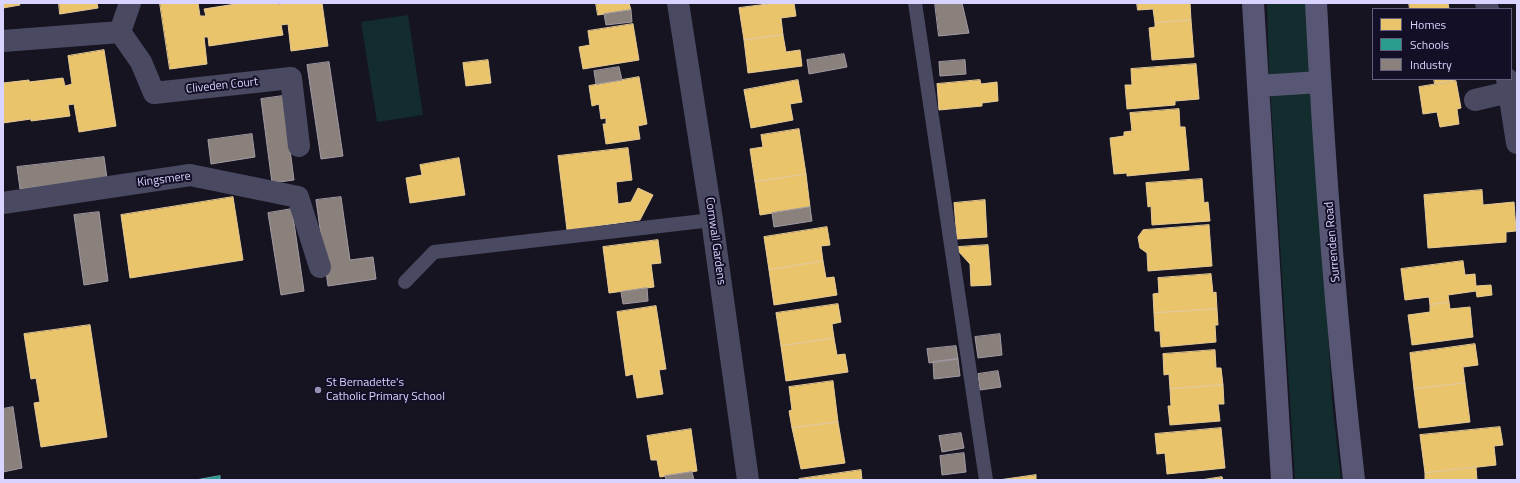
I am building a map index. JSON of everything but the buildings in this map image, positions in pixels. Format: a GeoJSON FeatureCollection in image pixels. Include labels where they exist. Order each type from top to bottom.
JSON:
{"type":"FeatureCollection","features":[{"type":"Feature","properties":{"kind":"street"},"geometry":{"type":"LineString","coordinates":[[3,40],[120,32],[130,3]]}},
{"type":"Feature","properties":{"kind":"street","name":"Cornwall Gardens"},"geometry":{"type":"LineString","coordinates":[[678,3],[712,220],[748,480]]}},
{"type":"Feature","properties":{"kind":"street"},"geometry":{"type":"LineString","coordinates":[[1253,3],[1282,480]]}},
{"type":"Feature","properties":{"kind":"street","name":"Surrenden Road"},"geometry":{"type":"LineString","coordinates":[[1316,3],[1320,82],[1344,392],[1354,480]]}},
{"type":"Feature","properties":{"kind":"street","name":"Cliveden Court"},"geometry":{"type":"LineString","coordinates":[[120,32],[141,62],[154,93],[291,78],[298,146]]}},
{"type":"Feature","properties":{"kind":"street"},"geometry":{"type":"LineString","coordinates":[[1258,86],[1320,82]]}},
{"type":"Feature","properties":{"kind":"street"},"geometry":{"type":"LineString","coordinates":[[1475,100],[1508,85],[1517,143]]}},
{"type":"Feature","properties":{"kind":"street","name":"Kingsmere"},"geometry":{"type":"LineString","coordinates":[[3,203],[190,174],[298,197],[320,267]]}},
{"type":"Feature","properties":{"kind":"lane"},"geometry":{"type":"LineString","coordinates":[[915,3],[986,480]]}},
{"type":"Feature","properties":{"kind":"lane"},"geometry":{"type":"LineString","coordinates":[[405,282],[434,252],[712,220]]}},
{"type":"Feature","properties":{"kind":"green space"},"geometry":{"type":"Polygon","coordinates":[[[1267,3],[1309,3],[1332,400],[1341,480],[1295,480],[1269,71],[1267,3]]]}},
{"type":"Feature","properties":{"kind":"green space"},"geometry":{"type":"Polygon","coordinates":[[[408,15],[423,115],[377,122],[361,22],[408,15]]]}},
{"type":"Feature","properties":{"kind":"place","name":"St Bernadette's Catholic Primary School"},"geometry":{"type":"Point","coordinates":[318,390]}}]}
